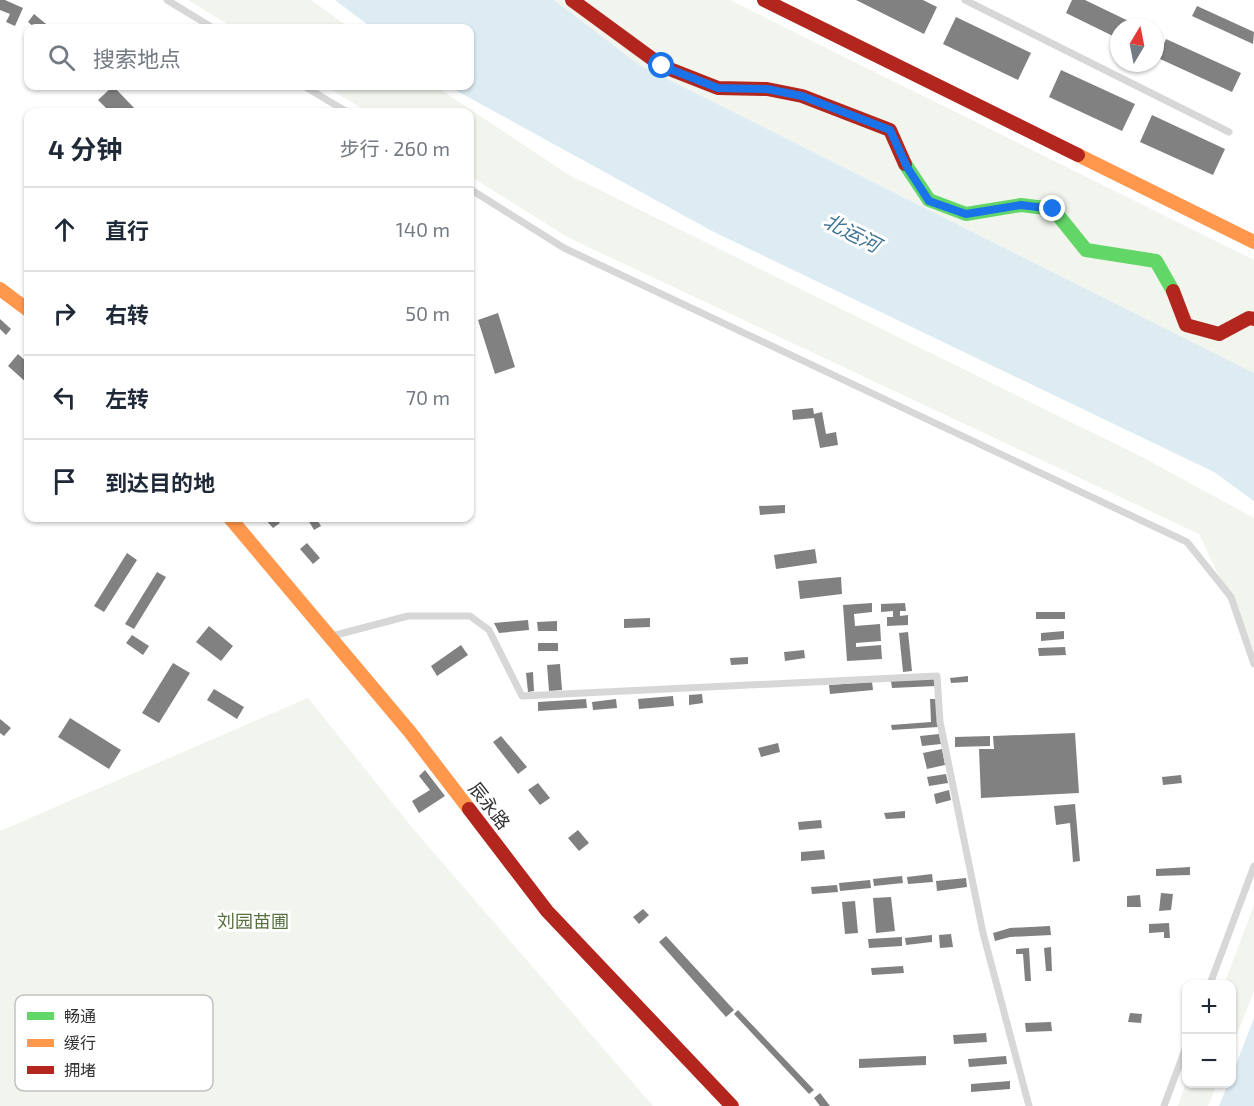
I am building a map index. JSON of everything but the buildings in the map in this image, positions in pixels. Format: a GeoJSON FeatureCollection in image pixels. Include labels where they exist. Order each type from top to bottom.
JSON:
{"type":"FeatureCollection","features":[{"type":"Feature","properties":{"kind":"street"},"geometry":{"type":"LineString","coordinates":[[573,0],[662,66],[718,88],[767,89],[802,96],[890,130],[907,167],[929,201],[966,214],[1021,205],[1053,209],[1086,250],[1156,261],[1170,284],[1186,325],[1219,334],[1250,318],[1254,319]]}},
{"type":"Feature","properties":{"kind":"street"},"geometry":{"type":"LineString","coordinates":[[764,0],[1254,242]]}},
{"type":"Feature","properties":{"kind":"street"},"geometry":{"type":"LineString","coordinates":[[0,289],[24,307]]}},
{"type":"Feature","properties":{"kind":"street","name":"辰永路"},"geometry":{"type":"LineString","coordinates":[[233,522],[410,732],[547,911],[732,1106]]}},
{"type":"Feature","properties":{"kind":"lane"},"geometry":{"type":"LineString","coordinates":[[167,0],[206,24]]}},
{"type":"Feature","properties":{"kind":"lane"},"geometry":{"type":"LineString","coordinates":[[966,0],[1229,132]]}},
{"type":"Feature","properties":{"kind":"lane"},"geometry":{"type":"LineString","coordinates":[[311,90],[340,108]]}},
{"type":"Feature","properties":{"kind":"lane"},"geometry":{"type":"LineString","coordinates":[[474,192],[564,248],[1187,542],[1232,597],[1254,664]]}},
{"type":"Feature","properties":{"kind":"lane"},"geometry":{"type":"LineString","coordinates":[[330,637],[408,616],[470,616],[489,630],[522,696],[938,676],[940,722],[983,933],[1029,1106]]}},
{"type":"Feature","properties":{"kind":"lane"},"geometry":{"type":"LineString","coordinates":[[1211,980],[1254,866]]}},
{"type":"Feature","properties":{"kind":"lane"},"geometry":{"type":"LineString","coordinates":[[1164,1106],[1182,1058]]}},
{"type":"Feature","properties":{"kind":"green space"},"geometry":{"type":"Polygon","coordinates":[[[188,0],[311,0],[344,24],[227,24],[188,0]]]}},
{"type":"Feature","properties":{"kind":"green space"},"geometry":{"type":"Polygon","coordinates":[[[554,0],[730,0],[1254,260],[1254,373],[638,65],[554,0]]]}},
{"type":"Feature","properties":{"kind":"green space"},"geometry":{"type":"Polygon","coordinates":[[[332,90],[441,90],[468,108],[361,108],[332,90]]]}},
{"type":"Feature","properties":{"kind":"green space"},"geometry":{"type":"Polygon","coordinates":[[[474,112],[569,175],[1142,457],[1254,518],[1254,650],[1199,534],[569,238],[474,179],[474,112]]]}},
{"type":"Feature","properties":{"kind":"green space","name":"刘园苗圃"},"geometry":{"type":"Polygon","coordinates":[[[308,698],[415,831],[653,1106],[0,1106],[0,831],[308,698]]]}},
{"type":"Feature","properties":{"kind":"green space"},"geometry":{"type":"Polygon","coordinates":[[[1254,905],[1254,991],[1236,1037],[1236,980],[1226,980],[1254,905]]]}},
{"type":"Feature","properties":{"kind":"green space"},"geometry":{"type":"Polygon","coordinates":[[[1184,1088],[1215,1088],[1208,1106],[1178,1106],[1184,1088]]]}},
{"type":"Feature","properties":{"kind":"water","name":"北运河"},"geometry":{"type":"Polygon","coordinates":[[[335,0],[554,0],[639,65],[1254,373],[1254,501],[1214,472],[712,231],[455,90],[474,90],[474,24],[367,24],[335,0]]]}},
{"type":"Feature","properties":{"kind":"water"},"geometry":{"type":"Polygon","coordinates":[[[1254,1018],[1254,1106],[1219,1106],[1226,1088],[1236,1088],[1236,1065],[1254,1018]]]}},
{"type":"Feature","properties":{"kind":"traffic: fast"},"geometry":{"type":"LineString","coordinates":[[905,164],[929,200],[966,214],[1021,205],[1053,209],[1086,250],[1156,261],[1173,291]]}},
{"type":"Feature","properties":{"kind":"traffic: slow"},"geometry":{"type":"LineString","coordinates":[[1078,155],[1254,242]]}},
{"type":"Feature","properties":{"kind":"traffic: slow"},"geometry":{"type":"LineString","coordinates":[[0,289],[24,307]]}},
{"type":"Feature","properties":{"kind":"traffic: slow"},"geometry":{"type":"LineString","coordinates":[[233,522],[410,732],[469,809]]}},
{"type":"Feature","properties":{"kind":"traffic: jam"},"geometry":{"type":"LineString","coordinates":[[572,0],[662,66],[718,88],[767,89],[802,96],[890,130],[905,164]]}},
{"type":"Feature","properties":{"kind":"traffic: jam"},"geometry":{"type":"LineString","coordinates":[[764,0],[1078,155]]}},
{"type":"Feature","properties":{"kind":"traffic: jam"},"geometry":{"type":"LineString","coordinates":[[1173,291],[1186,325],[1219,334],[1249,318],[1254,319]]}},
{"type":"Feature","properties":{"kind":"traffic: jam"},"geometry":{"type":"LineString","coordinates":[[469,809],[547,911],[732,1106]]}},
{"type":"Feature","properties":{"kind":"route"},"geometry":{"type":"LineString","coordinates":[[662,66],[718,88],[767,89],[802,96],[890,130],[907,167],[929,201],[966,214],[1021,205],[1053,209]]}}]}
